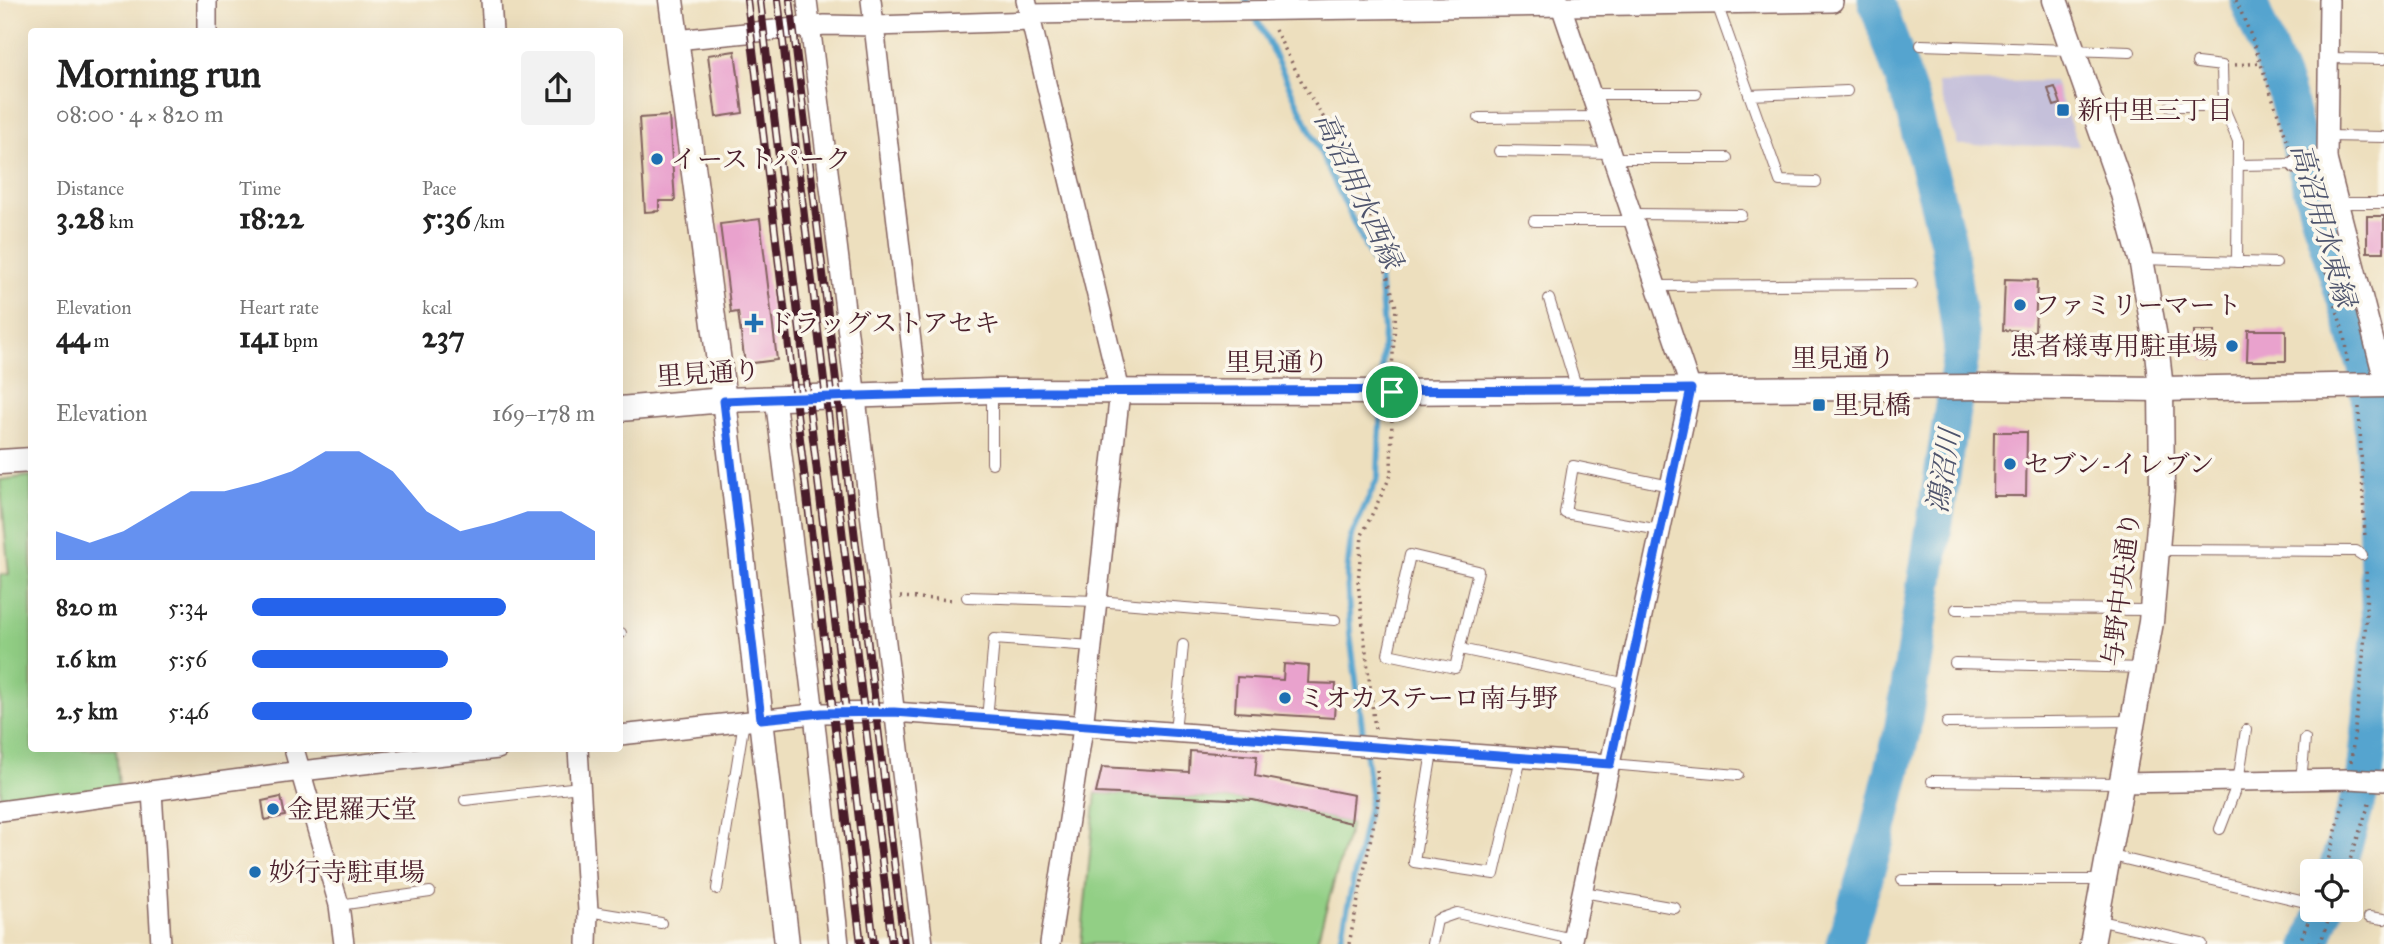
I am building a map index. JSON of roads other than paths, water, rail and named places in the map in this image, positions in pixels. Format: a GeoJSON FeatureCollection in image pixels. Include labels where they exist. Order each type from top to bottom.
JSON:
{"type":"FeatureCollection","features":[{"type":"Feature","properties":{"kind":"street"},"geometry":{"type":"LineString","coordinates":[[207,0],[207,28]]}},
{"type":"Feature","properties":{"kind":"street"},"geometry":{"type":"LineString","coordinates":[[491,0],[493,28]]}},
{"type":"Feature","properties":{"kind":"street"},"geometry":{"type":"LineString","coordinates":[[671,0],[724,401],[753,720],[787,944]]}},
{"type":"Feature","properties":{"kind":"street"},"geometry":{"type":"LineString","coordinates":[[807,0],[922,944]]}},
{"type":"Feature","properties":{"kind":"street"},"geometry":{"type":"LineString","coordinates":[[871,0],[917,393]]}},
{"type":"Feature","properties":{"kind":"street","name":"与野中央通り"},"geometry":{"type":"LineString","coordinates":[[2055,0],[2121,187],[2141,259],[2156,342],[2161,390],[2162,489],[2152,610],[2094,932]]}},
{"type":"Feature","properties":{"kind":"street"},"geometry":{"type":"LineString","coordinates":[[2161,390],[2372,385],[2338,202],[2313,161],[2327,136],[2329,0]]}},
{"type":"Feature","properties":{"kind":"street"},"geometry":{"type":"LineString","coordinates":[[676,40],[810,27],[874,26],[1029,11],[1833,2]]}},
{"type":"Feature","properties":{"kind":"street"},"geometry":{"type":"LineString","coordinates":[[1560,3],[1691,389],[1572,941]]}},
{"type":"Feature","properties":{"kind":"street"},"geometry":{"type":"LineString","coordinates":[[1029,11],[1120,391],[1083,728],[1050,944]]}},
{"type":"Feature","properties":{"kind":"street","name":"里見通り"},"geometry":{"type":"LineString","coordinates":[[623,409],[775,398],[992,391],[1384,392],[1930,387],[2161,390]]}},
{"type":"Feature","properties":{"kind":"street"},"geometry":{"type":"LineString","coordinates":[[775,398],[839,944]]}},
{"type":"Feature","properties":{"kind":"street"},"geometry":{"type":"LineString","coordinates":[[0,462],[28,460]]}},
{"type":"Feature","properties":{"kind":"street"},"geometry":{"type":"LineString","coordinates":[[623,735],[814,714],[894,712],[1083,728],[1610,764]]}},
{"type":"Feature","properties":{"kind":"street"},"geometry":{"type":"LineString","coordinates":[[295,752],[339,905],[344,944]]}},
{"type":"Feature","properties":{"kind":"street"},"geometry":{"type":"LineString","coordinates":[[0,811],[301,771],[400,754],[439,752]]}},
{"type":"Feature","properties":{"kind":"street"},"geometry":{"type":"LineString","coordinates":[[578,752],[588,911],[587,944]]}},
{"type":"Feature","properties":{"kind":"street"},"geometry":{"type":"LineString","coordinates":[[2121,783],[2351,779],[2377,785]]}},
{"type":"Feature","properties":{"kind":"street"},"geometry":{"type":"LineString","coordinates":[[152,791],[161,944]]}},
{"type":"Feature","properties":{"kind":"lane"},"geometry":{"type":"LineString","coordinates":[[1717,4],[1780,181],[1816,182]]}},
{"type":"Feature","properties":{"kind":"lane"},"geometry":{"type":"LineString","coordinates":[[1921,45],[2130,52]]}},
{"type":"Feature","properties":{"kind":"lane"},"geometry":{"type":"LineString","coordinates":[[2328,58],[2384,60]]}},
{"type":"Feature","properties":{"kind":"lane"},"geometry":{"type":"LineString","coordinates":[[2197,63],[2222,66],[2223,106],[2238,141],[2237,262]]}},
{"type":"Feature","properties":{"kind":"lane"},"geometry":{"type":"LineString","coordinates":[[1749,95],[1847,91]]}},
{"type":"Feature","properties":{"kind":"lane"},"geometry":{"type":"LineString","coordinates":[[1591,94],[1696,94]]}},
{"type":"Feature","properties":{"kind":"lane"},"geometry":{"type":"LineString","coordinates":[[2170,106],[2223,106]]}},
{"type":"Feature","properties":{"kind":"lane"},"geometry":{"type":"LineString","coordinates":[[1479,118],[1599,117]]}},
{"type":"Feature","properties":{"kind":"lane"},"geometry":{"type":"LineString","coordinates":[[2327,136],[2384,137]]}},
{"type":"Feature","properties":{"kind":"lane"},"geometry":{"type":"LineString","coordinates":[[1499,151],[1727,158]]}},
{"type":"Feature","properties":{"kind":"lane"},"geometry":{"type":"LineString","coordinates":[[2238,165],[2313,161]]}},
{"type":"Feature","properties":{"kind":"lane"},"geometry":{"type":"LineString","coordinates":[[2338,202],[2384,203]]}},
{"type":"Feature","properties":{"kind":"lane"},"geometry":{"type":"LineString","coordinates":[[1534,221],[1741,215]]}},
{"type":"Feature","properties":{"kind":"lane"},"geometry":{"type":"LineString","coordinates":[[2141,259],[2276,263]]}},
{"type":"Feature","properties":{"kind":"lane"},"geometry":{"type":"LineString","coordinates":[[1657,286],[1912,284]]}},
{"type":"Feature","properties":{"kind":"lane"},"geometry":{"type":"LineString","coordinates":[[1549,299],[1577,390]]}},
{"type":"Feature","properties":{"kind":"lane"},"geometry":{"type":"LineString","coordinates":[[992,391],[992,463]]}},
{"type":"Feature","properties":{"kind":"lane"},"geometry":{"type":"LineString","coordinates":[[1661,530],[1565,513],[1573,466],[1670,486]]}},
{"type":"Feature","properties":{"kind":"lane"},"geometry":{"type":"LineString","coordinates":[[2158,550],[2356,551],[2364,560]]}},
{"type":"Feature","properties":{"kind":"lane"},"geometry":{"type":"LineString","coordinates":[[1409,555],[1478,571],[1460,649],[1455,668],[1388,654],[1409,555]]}},
{"type":"Feature","properties":{"kind":"lane"},"geometry":{"type":"LineString","coordinates":[[967,597],[1097,601],[1335,620]]}},
{"type":"Feature","properties":{"kind":"lane"},"geometry":{"type":"LineString","coordinates":[[1956,609],[2152,610]]}},
{"type":"Feature","properties":{"kind":"lane"},"geometry":{"type":"LineString","coordinates":[[987,720],[994,639],[1092,646]]}},
{"type":"Feature","properties":{"kind":"lane"},"geometry":{"type":"LineString","coordinates":[[1175,734],[1183,645]]}},
{"type":"Feature","properties":{"kind":"lane"},"geometry":{"type":"LineString","coordinates":[[1460,649],[1628,684]]}},
{"type":"Feature","properties":{"kind":"lane"},"geometry":{"type":"LineString","coordinates":[[1955,663],[2142,668]]}},
{"type":"Feature","properties":{"kind":"lane"},"geometry":{"type":"LineString","coordinates":[[717,889],[753,720]]}},
{"type":"Feature","properties":{"kind":"lane"},"geometry":{"type":"LineString","coordinates":[[1947,723],[2132,721]]}},
{"type":"Feature","properties":{"kind":"lane"},"geometry":{"type":"LineString","coordinates":[[2220,829],[2238,782],[2246,730]]}},
{"type":"Feature","properties":{"kind":"lane"},"geometry":{"type":"LineString","coordinates":[[2301,781],[2305,739]]}},
{"type":"Feature","properties":{"kind":"lane"},"geometry":{"type":"LineString","coordinates":[[1432,751],[1414,862],[1494,874],[1521,758]]}},
{"type":"Feature","properties":{"kind":"lane"},"geometry":{"type":"LineString","coordinates":[[1610,764],[1738,775]]}},
{"type":"Feature","properties":{"kind":"lane"},"geometry":{"type":"LineString","coordinates":[[1932,781],[2121,783]]}},
{"type":"Feature","properties":{"kind":"lane"},"geometry":{"type":"LineString","coordinates":[[465,800],[580,786]]}},
{"type":"Feature","properties":{"kind":"lane"},"geometry":{"type":"LineString","coordinates":[[2108,855],[2300,904]]}},
{"type":"Feature","properties":{"kind":"lane"},"geometry":{"type":"LineString","coordinates":[[1902,880],[2103,880]]}},
{"type":"Feature","properties":{"kind":"lane"},"geometry":{"type":"LineString","coordinates":[[339,905],[430,892]]}},
{"type":"Feature","properties":{"kind":"lane"},"geometry":{"type":"LineString","coordinates":[[1583,892],[1675,908]]}},
{"type":"Feature","properties":{"kind":"lane"},"geometry":{"type":"LineString","coordinates":[[588,911],[661,923]]}},
{"type":"Feature","properties":{"kind":"lane"},"geometry":{"type":"LineString","coordinates":[[1432,944],[1437,920],[1457,913],[1572,941]]}},
{"type":"Feature","properties":{"kind":"lane"},"geometry":{"type":"LineString","coordinates":[[2369,917],[2384,919]]}},
{"type":"Feature","properties":{"kind":"lane"},"geometry":{"type":"LineString","coordinates":[[2094,932],[2202,944]]}},
{"type":"Feature","properties":{"kind":"waterway","name":"高沼用水西縁"},"geometry":{"type":"LineString","coordinates":[[1246,0],[1379,275],[1384,330],[1381,387]]}},
{"type":"Feature","properties":{"kind":"waterway","name":"鴻沼川"},"geometry":{"type":"LineString","coordinates":[[1844,944],[1876,840],[1902,732],[1962,349],[1948,241],[1912,104],[1876,0]]}},
{"type":"Feature","properties":{"kind":"waterway","name":"高沼用水東縁"},"geometry":{"type":"LineString","coordinates":[[2248,0],[2285,91],[2317,210],[2366,367],[2374,448],[2380,632],[2365,776],[2340,859]]}},
{"type":"Feature","properties":{"kind":"waterway","name":"高沼用水西縁"},"geometry":{"type":"LineString","coordinates":[[1340,944],[1371,795],[1350,634],[1347,575],[1351,537],[1378,477],[1381,398]]}},
{"type":"Feature","properties":{"kind":"waterway","name":"高沼用水東縁"},"geometry":{"type":"LineString","coordinates":[[2311,944],[2319,922]]}},
{"type":"Feature","properties":{"kind":"railway"},"geometry":{"type":"LineString","coordinates":[[747,0],[861,944]]}},
{"type":"Feature","properties":{"kind":"railway"},"geometry":{"type":"LineString","coordinates":[[760,0],[874,944]]}},
{"type":"Feature","properties":{"kind":"railway"},"geometry":{"type":"LineString","coordinates":[[778,0],[892,944]]}},
{"type":"Feature","properties":{"kind":"railway"},"geometry":{"type":"LineString","coordinates":[[790,0],[904,944]]}},
{"type":"Feature","properties":{"kind":"place","name":"新中里三丁目"},"geometry":{"type":"Point","coordinates":[2063,110]}},
{"type":"Feature","properties":{"kind":"place","name":"イーストパーク"},"geometry":{"type":"Point","coordinates":[657,159]}},
{"type":"Feature","properties":{"kind":"place","name":"ファミリーマート"},"geometry":{"type":"Point","coordinates":[2020,305]}},
{"type":"Feature","properties":{"kind":"place","name":"ドラッグストアセキ"},"geometry":{"type":"Point","coordinates":[754,323]}},
{"type":"Feature","properties":{"kind":"place","name":"患者様専用駐車場"},"geometry":{"type":"Point","coordinates":[2232,346]}},
{"type":"Feature","properties":{"kind":"place","name":"里見橋"},"geometry":{"type":"Point","coordinates":[1819,405]}},
{"type":"Feature","properties":{"kind":"place","name":"セブン-イレブン"},"geometry":{"type":"Point","coordinates":[2010,464]}},
{"type":"Feature","properties":{"kind":"place","name":"ミオカステーロ南与野"},"geometry":{"type":"Point","coordinates":[1285,698]}},
{"type":"Feature","properties":{"kind":"place","name":"金毘羅天堂"},"geometry":{"type":"Point","coordinates":[273,809]}},
{"type":"Feature","properties":{"kind":"place","name":"妙行寺駐車場"},"geometry":{"type":"Point","coordinates":[255,872]}}]}
